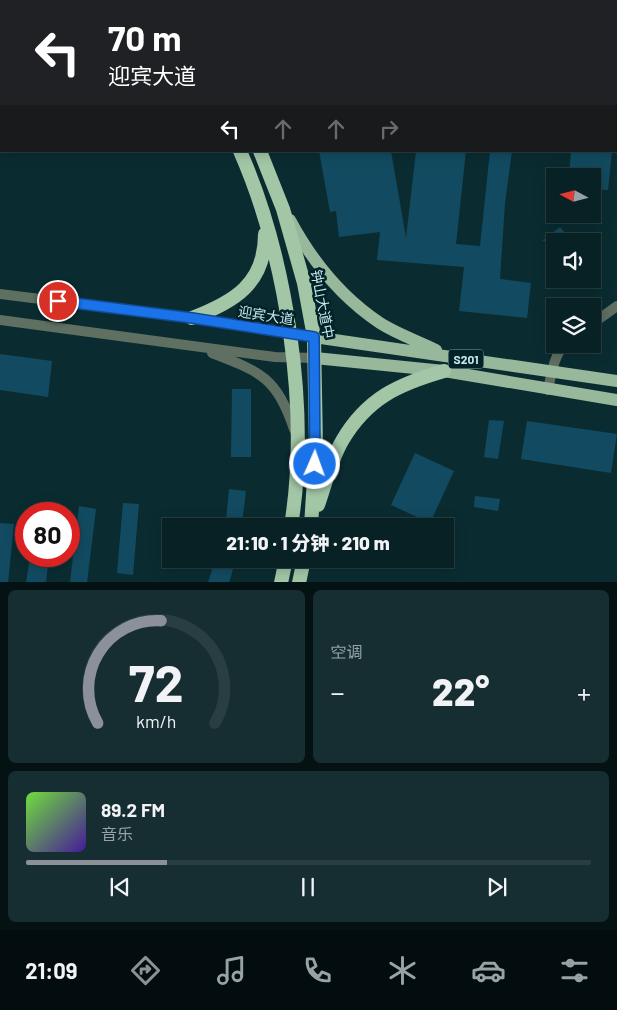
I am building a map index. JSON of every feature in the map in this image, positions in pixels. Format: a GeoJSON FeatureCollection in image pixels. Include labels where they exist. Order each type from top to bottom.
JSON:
{"type":"FeatureCollection","features":[{"type":"Feature","properties":{"kind":"highway"},"geometry":{"type":"LineString","coordinates":[[240,152],[265,216],[290,334],[297,439],[292,518]]}},
{"type":"Feature","properties":{"kind":"highway","name":"钟山大道中"},"geometry":{"type":"LineString","coordinates":[[260,152],[283,209],[304,283],[314,337],[316,358],[316,447],[312,518]]}},
{"type":"Feature","properties":{"kind":"highway"},"geometry":{"type":"LineString","coordinates":[[192,318],[216,309],[238,296],[249,286],[260,266],[265,246],[265,216]]}},
{"type":"Feature","properties":{"kind":"highway"},"geometry":{"type":"LineString","coordinates":[[313,518],[342,441],[364,412],[386,392],[409,381],[444,371]]}},
{"type":"Feature","properties":{"kind":"highway"},"geometry":{"type":"LineString","coordinates":[[281,582],[284,568]]}},
{"type":"Feature","properties":{"kind":"highway"},"geometry":{"type":"LineString","coordinates":[[299,582],[302,568]]}},
{"type":"Feature","properties":{"kind":"main road"},"geometry":{"type":"LineString","coordinates":[[283,209],[306,249],[342,292],[381,323],[447,356]]}},
{"type":"Feature","properties":{"kind":"main road","name":"迎宾大道"},"geometry":{"type":"LineString","coordinates":[[314,337],[551,373],[617,381]]}},
{"type":"Feature","properties":{"kind":"main road","name":"S201"},"geometry":{"type":"LineString","coordinates":[[316,358],[444,371],[548,390],[617,400]]}},
{"type":"Feature","properties":{"kind":"street","name":"迎宾大道"},"geometry":{"type":"LineString","coordinates":[[0,294],[192,318],[314,337]]}},
{"type":"Feature","properties":{"kind":"street"},"geometry":{"type":"LineString","coordinates":[[601,318],[617,306]]}},
{"type":"Feature","properties":{"kind":"street"},"geometry":{"type":"LineString","coordinates":[[0,320],[198,347],[316,358]]}},
{"type":"Feature","properties":{"kind":"street"},"geometry":{"type":"LineString","coordinates":[[198,347],[255,370],[262,375],[273,387],[286,407],[297,439]]}},
{"type":"Feature","properties":{"kind":"street"},"geometry":{"type":"LineString","coordinates":[[548,390],[551,373],[559,353]]}},
{"type":"Feature","properties":{"kind":"building"},"geometry":{"type":"Polygon","coordinates":[[[319,152],[391,152],[406,238],[416,152],[466,152],[456,244],[480,246],[490,152],[512,152],[505,203],[500,279],[531,283],[527,318],[459,311],[464,267],[377,260],[380,232],[339,237],[336,211],[330,212],[319,152]]]}},
{"type":"Feature","properties":{"kind":"building"},"geometry":{"type":"Polygon","coordinates":[[[571,152],[612,152],[608,190],[601,190],[601,168],[570,168],[571,152]]]}},
{"type":"Feature","properties":{"kind":"building"},"geometry":{"type":"Polygon","coordinates":[[[560,227],[565,233],[552,233],[560,227]]]}},
{"type":"Feature","properties":{"kind":"building"},"geometry":{"type":"Polygon","coordinates":[[[0,354],[52,361],[48,397],[0,390],[0,354]]]}},
{"type":"Feature","properties":{"kind":"building"},"geometry":{"type":"Polygon","coordinates":[[[232,389],[251,389],[251,457],[231,457],[232,389]]]}},
{"type":"Feature","properties":{"kind":"building"},"geometry":{"type":"Polygon","coordinates":[[[489,420],[504,421],[498,459],[484,457],[489,420]]]}},
{"type":"Feature","properties":{"kind":"building"},"geometry":{"type":"Polygon","coordinates":[[[527,421],[617,434],[611,473],[521,459],[527,421]]]}},
{"type":"Feature","properties":{"kind":"building"},"geometry":{"type":"Polygon","coordinates":[[[415,453],[454,471],[432,518],[419,518],[391,505],[415,453]]]}},
{"type":"Feature","properties":{"kind":"building"},"geometry":{"type":"Polygon","coordinates":[[[229,489],[246,491],[243,518],[226,518],[229,489]]]}},
{"type":"Feature","properties":{"kind":"building"},"geometry":{"type":"Polygon","coordinates":[[[475,496],[500,499],[498,511],[474,507],[475,496]]]}},
{"type":"Feature","properties":{"kind":"building"},"geometry":{"type":"Polygon","coordinates":[[[123,503],[139,504],[133,575],[117,573],[123,503]]]}},
{"type":"Feature","properties":{"kind":"building"},"geometry":{"type":"Polygon","coordinates":[[[80,506],[96,509],[87,582],[70,582],[72,567],[80,567],[80,506]]]}},
{"type":"Feature","properties":{"kind":"building"},"geometry":{"type":"Polygon","coordinates":[[[0,523],[14,524],[8,582],[0,582],[0,523]]]}},
{"type":"Feature","properties":{"kind":"building"},"geometry":{"type":"Polygon","coordinates":[[[28,567],[48,567],[46,582],[26,582],[28,567]]]}},
{"type":"Feature","properties":{"kind":"building"},"geometry":{"type":"Polygon","coordinates":[[[212,568],[233,568],[229,582],[208,582],[212,568]]]}},
{"type":"Feature","properties":{"kind":"route"},"geometry":{"type":"LineString","coordinates":[[58,301],[192,318],[314,337],[316,358],[315,464]]}}]}
